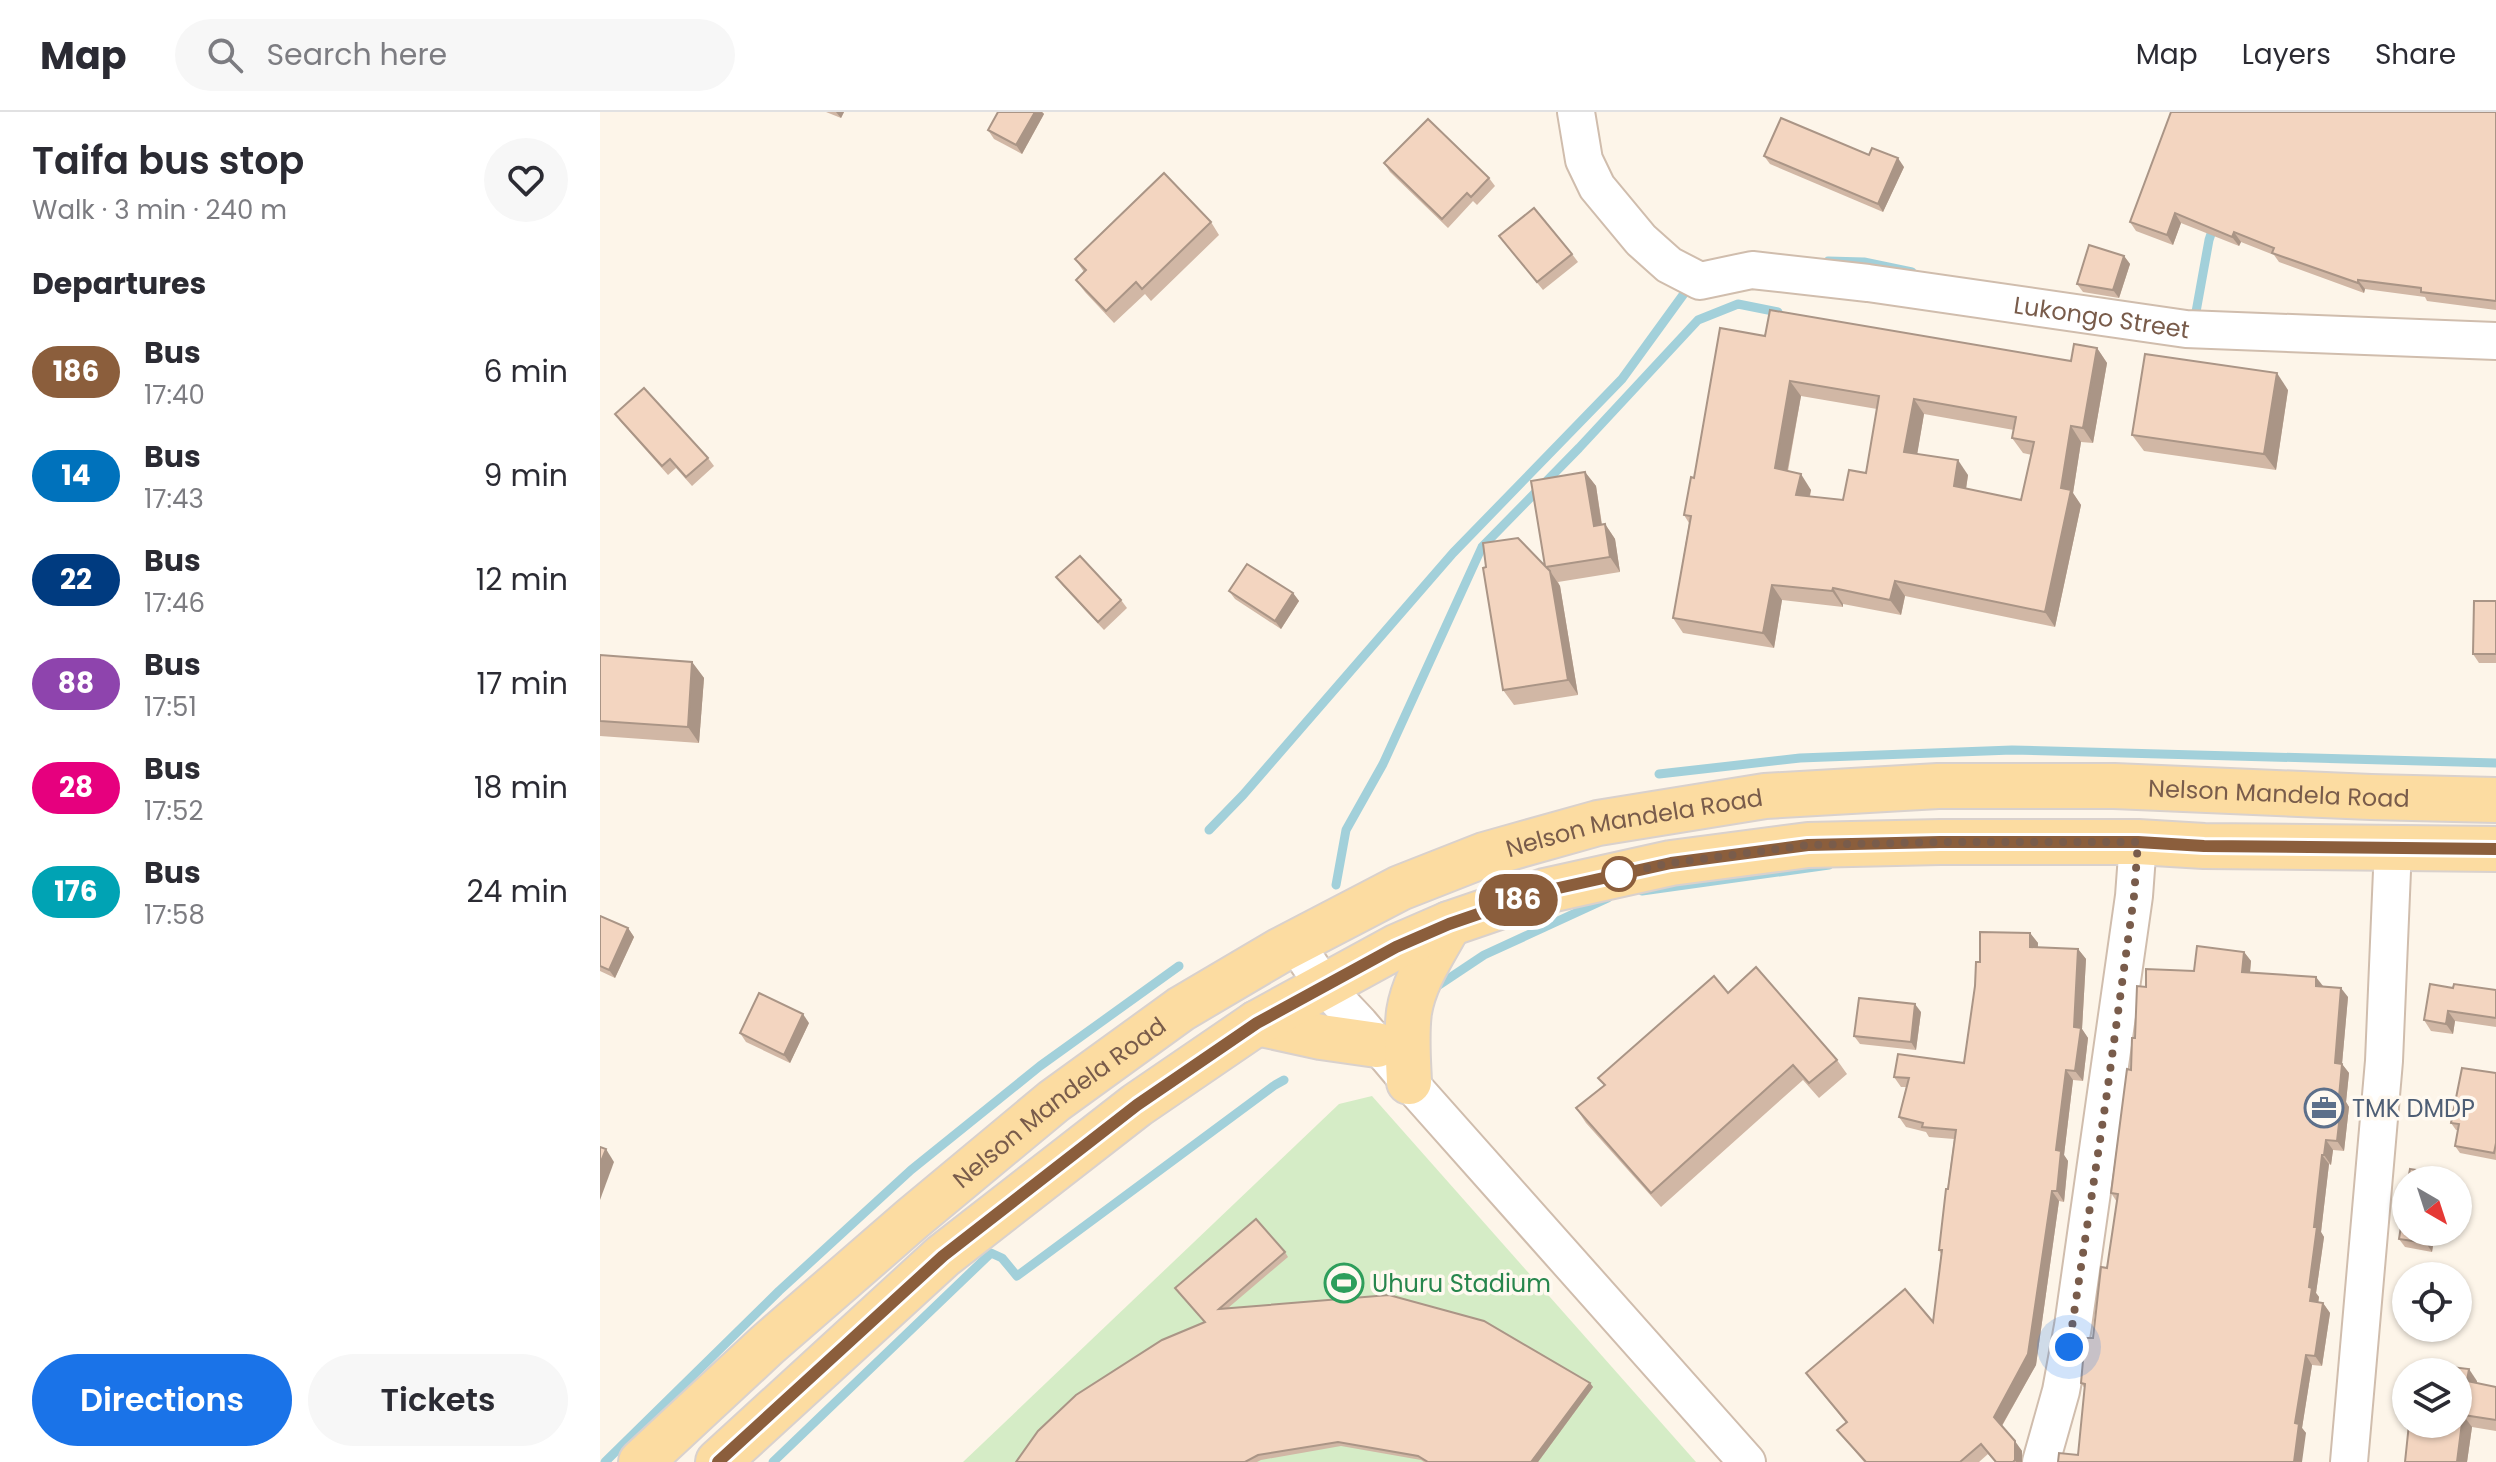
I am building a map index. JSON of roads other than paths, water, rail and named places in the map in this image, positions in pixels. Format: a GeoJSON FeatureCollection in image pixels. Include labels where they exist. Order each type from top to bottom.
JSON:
{"type":"FeatureCollection","features":[{"type":"Feature","properties":{"kind":"main road","name":"Nelson Mandela Road"},"geometry":{"type":"LineString","coordinates":[[641,1462],[779,1334],[1054,1101],[1181,1009],[1295,943],[1400,888],[1484,855],[1598,823],[1765,796],[1938,786],[2114,786],[2496,800]]}},
{"type":"Feature","properties":{"kind":"main road","name":"Nelson Mandela Road"},"geometry":{"type":"LineString","coordinates":[[718,1462],[943,1256],[1137,1105],[1257,1023],[1396,947],[1449,924],[1545,891],[1643,869],[1808,845],[2138,842],[2204,846],[2496,849]]}},
{"type":"Feature","properties":{"kind":"main road"},"geometry":{"type":"LineString","coordinates":[[1409,1082],[1410,1009],[1423,971],[1449,924]]}},
{"type":"Feature","properties":{"kind":"main road"},"geometry":{"type":"LineString","coordinates":[[1257,1023],[1377,1045]]}},
{"type":"Feature","properties":{"kind":"street","name":"Lukongo Street"},"geometry":{"type":"LineString","coordinates":[[1576,112],[1584,160],[1597,187],[1641,240],[1669,265],[1700,281],[1752,270],[1868,283],[2186,329],[2496,341]]}},
{"type":"Feature","properties":{"kind":"street"},"geometry":{"type":"LineString","coordinates":[[2041,1462],[2061,1391],[2073,1326],[2134,896],[2138,842]]}},
{"type":"Feature","properties":{"kind":"street"},"geometry":{"type":"LineString","coordinates":[[2349,1462],[2384,1061],[2393,847]]}},
{"type":"Feature","properties":{"kind":"street"},"geometry":{"type":"LineString","coordinates":[[1295,943],[1324,986],[1747,1462]]}},
{"type":"Feature","properties":{"kind":"waterway"},"geometry":{"type":"LineString","coordinates":[[2194,323],[2214,225]]}},
{"type":"Feature","properties":{"kind":"waterway"},"geometry":{"type":"LineString","coordinates":[[1828,261],[1864,262],[1912,272]]}},
{"type":"Feature","properties":{"kind":"waterway"},"geometry":{"type":"LineString","coordinates":[[1209,830],[1453,553],[1622,379],[1691,284]]}},
{"type":"Feature","properties":{"kind":"waterway"},"geometry":{"type":"LineString","coordinates":[[1336,885],[1346,830],[1383,764],[1482,547],[1698,320],[1738,304],[1778,312]]}},
{"type":"Feature","properties":{"kind":"waterway"},"geometry":{"type":"LineString","coordinates":[[1659,774],[1800,758],[2012,750],[2496,763]]}},
{"type":"Feature","properties":{"kind":"waterway"},"geometry":{"type":"LineString","coordinates":[[1642,891],[1829,865]]}},
{"type":"Feature","properties":{"kind":"waterway"},"geometry":{"type":"LineString","coordinates":[[1436,987],[1484,955],[1608,898]]}},
{"type":"Feature","properties":{"kind":"waterway"},"geometry":{"type":"LineString","coordinates":[[605,1462],[779,1291],[911,1170],[1040,1066],[1179,966]]}},
{"type":"Feature","properties":{"kind":"waterway"},"geometry":{"type":"LineString","coordinates":[[773,1462],[991,1253],[1002,1258],[1017,1276],[1284,1080]]}},
{"type":"Feature","properties":{"kind":"place","name":"TMK DMDP"},"geometry":{"type":"Point","coordinates":[2324,1108]}},
{"type":"Feature","properties":{"kind":"place","name":"Uhuru Stadium"},"geometry":{"type":"Point","coordinates":[1344,1283]}}]}
